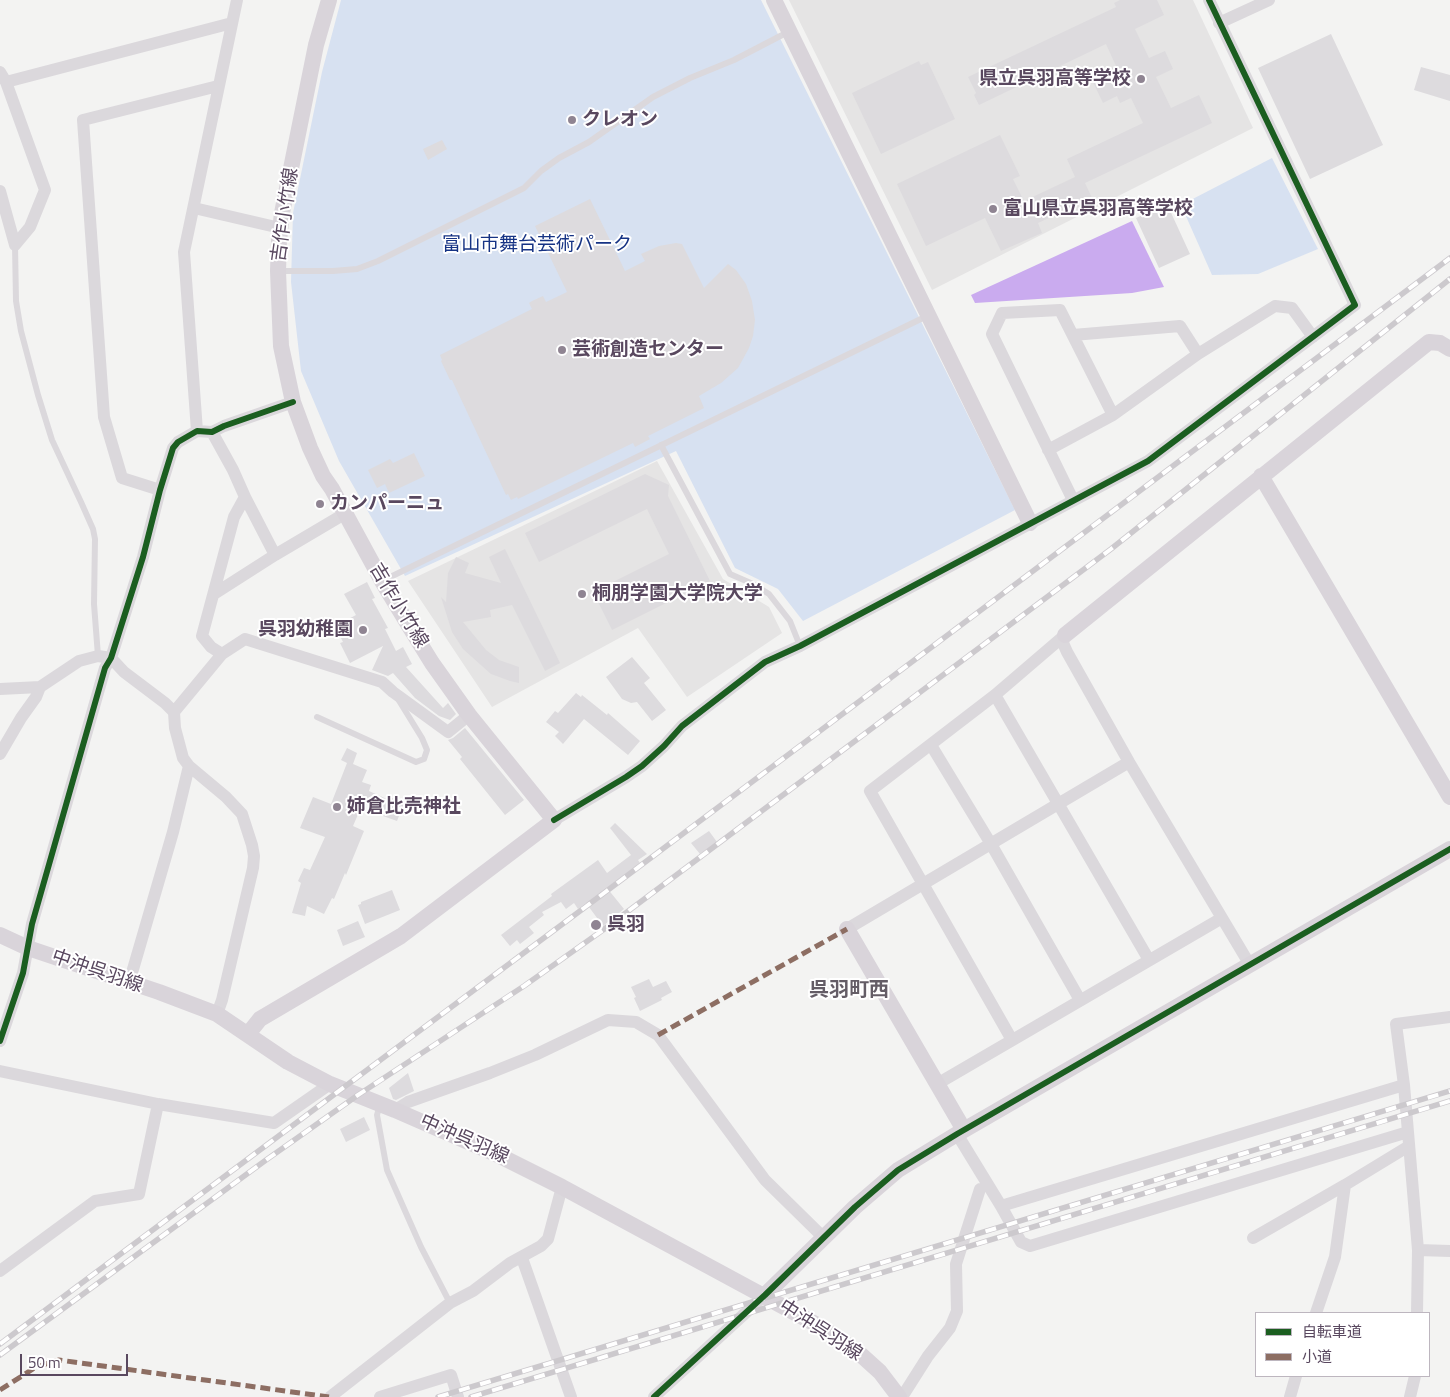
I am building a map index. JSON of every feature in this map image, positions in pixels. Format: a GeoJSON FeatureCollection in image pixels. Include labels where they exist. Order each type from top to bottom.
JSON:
{"type":"FeatureCollection","features":[{"type":"Feature","properties":{"kind":"street"},"geometry":{"type":"LineString","coordinates":[[197,430],[184,252],[237,0]]}},
{"type":"Feature","properties":{"kind":"street","name":"吉作小竹線"},"geometry":{"type":"LineString","coordinates":[[329,0],[316,45],[280,228],[278,271],[282,346],[292,402],[323,476],[346,513],[382,581],[432,663],[469,715],[554,820]]}},
{"type":"Feature","properties":{"kind":"street"},"geometry":{"type":"LineString","coordinates":[[774,0],[927,316],[1030,523]]}},
{"type":"Feature","properties":{"kind":"street"},"geometry":{"type":"LineString","coordinates":[[248,1034],[260,1019],[401,936],[554,820],[642,766],[682,726],[765,662],[800,646],[1148,461],[1355,306],[1208,0]]}},
{"type":"Feature","properties":{"kind":"street"},"geometry":{"type":"LineString","coordinates":[[1219,23],[1269,0]]}},
{"type":"Feature","properties":{"kind":"street"},"geometry":{"type":"LineString","coordinates":[[15,245],[30,227],[45,190],[3,77],[232,23]]}},
{"type":"Feature","properties":{"kind":"street"},"geometry":{"type":"LineString","coordinates":[[160,490],[122,478],[104,417],[82,120],[218,86]]}},
{"type":"Feature","properties":{"kind":"street"},"geometry":{"type":"LineString","coordinates":[[0,191],[15,245]]}},
{"type":"Feature","properties":{"kind":"street"},"geometry":{"type":"LineString","coordinates":[[194,208],[280,228]]}},
{"type":"Feature","properties":{"kind":"street"},"geometry":{"type":"LineString","coordinates":[[1048,450],[1113,415],[1198,354],[1275,306],[1292,308],[1313,337]]}},
{"type":"Feature","properties":{"kind":"street"},"geometry":{"type":"LineString","coordinates":[[1073,500],[992,334],[1002,313],[1060,310],[1113,415]]}},
{"type":"Feature","properties":{"kind":"street"},"geometry":{"type":"LineString","coordinates":[[1073,335],[1180,326],[1198,354]]}},
{"type":"Feature","properties":{"kind":"street"},"geometry":{"type":"LineString","coordinates":[[1012,1040],[870,791],[994,695],[1065,635],[1429,342],[1440,343],[1450,349]]}},
{"type":"Feature","properties":{"kind":"street"},"geometry":{"type":"LineString","coordinates":[[0,1041],[24,973],[32,924],[106,668],[104,657],[144,557],[160,490],[173,448],[178,442],[197,430],[212,432],[292,402]]}},
{"type":"Feature","properties":{"kind":"street"},"geometry":{"type":"LineString","coordinates":[[212,432],[275,555]]}},
{"type":"Feature","properties":{"kind":"street"},"geometry":{"type":"LineString","coordinates":[[1261,476],[1450,797]]}},
{"type":"Feature","properties":{"kind":"street"},"geometry":{"type":"LineString","coordinates":[[222,654],[202,636],[234,517],[245,497]]}},
{"type":"Feature","properties":{"kind":"street"},"geometry":{"type":"LineString","coordinates":[[214,594],[346,513]]}},
{"type":"Feature","properties":{"kind":"street"},"geometry":{"type":"LineString","coordinates":[[1065,635],[1063,642],[1066,652],[1250,965]]}},
{"type":"Feature","properties":{"kind":"street"},"geometry":{"type":"LineString","coordinates":[[174,712],[222,654],[245,639],[382,682],[448,732],[469,715]]}},
{"type":"Feature","properties":{"kind":"street"},"geometry":{"type":"LineString","coordinates":[[0,689],[26,689],[40,686],[80,661],[104,657],[165,703],[174,712],[175,728],[183,758],[189,766],[238,808],[246,824],[254,856],[246,902],[217,1014]]}},
{"type":"Feature","properties":{"kind":"street"},"geometry":{"type":"LineString","coordinates":[[0,754],[36,697],[40,686]]}},
{"type":"Feature","properties":{"kind":"street"},"geometry":{"type":"LineString","coordinates":[[994,695],[1149,960]]}},
{"type":"Feature","properties":{"kind":"street"},"geometry":{"type":"LineString","coordinates":[[931,744],[991,844],[1080,1000]]}},
{"type":"Feature","properties":{"kind":"street"},"geometry":{"type":"LineString","coordinates":[[1129,762],[847,929],[937,1084],[1021,1242],[1030,1246],[1408,1132]]}},
{"type":"Feature","properties":{"kind":"street"},"geometry":{"type":"LineString","coordinates":[[129,983],[173,832],[189,766]]}},
{"type":"Feature","properties":{"kind":"street"},"geometry":{"type":"LineString","coordinates":[[654,1397],[898,1170],[1450,849]]}},
{"type":"Feature","properties":{"kind":"street"},"geometry":{"type":"LineString","coordinates":[[937,1084],[1222,918]]}},
{"type":"Feature","properties":{"kind":"street","name":"中沖呉羽線"},"geometry":{"type":"LineString","coordinates":[[0,935],[28,948],[159,992],[217,1014],[288,1062],[330,1084],[498,1154],[821,1327],[859,1353],[880,1372],[901,1397]]}},
{"type":"Feature","properties":{"kind":"street"},"geometry":{"type":"LineString","coordinates":[[1417,1312],[1418,1250],[1404,1085],[1396,1024],[1450,1017]]}},
{"type":"Feature","properties":{"kind":"street"},"geometry":{"type":"LineString","coordinates":[[388,1107],[408,1102],[490,1073],[608,1020],[636,1022],[658,1035],[765,1180],[824,1237]]}},
{"type":"Feature","properties":{"kind":"street"},"geometry":{"type":"LineString","coordinates":[[0,1071],[158,1104],[274,1123],[330,1084]]}},
{"type":"Feature","properties":{"kind":"street"},"geometry":{"type":"LineString","coordinates":[[1001,1206],[1404,1085]]}},
{"type":"Feature","properties":{"kind":"street"},"geometry":{"type":"LineString","coordinates":[[0,1271],[95,1201],[139,1194],[158,1104]]}},
{"type":"Feature","properties":{"kind":"street"},"geometry":{"type":"LineString","coordinates":[[1253,1238],[1345,1186],[1409,1146]]}},
{"type":"Feature","properties":{"kind":"street"},"geometry":{"type":"LineString","coordinates":[[1316,1312],[1335,1257],[1345,1186]]}},
{"type":"Feature","properties":{"kind":"street"},"geometry":{"type":"LineString","coordinates":[[330,1397],[450,1303],[473,1291],[510,1263],[541,1246],[548,1239],[562,1187]]}},
{"type":"Feature","properties":{"kind":"street"},"geometry":{"type":"LineString","coordinates":[[901,1397],[928,1356],[950,1328],[957,1311],[956,1264],[980,1189]]}},
{"type":"Feature","properties":{"kind":"street"},"geometry":{"type":"LineString","coordinates":[[1418,1250],[1450,1251]]}},
{"type":"Feature","properties":{"kind":"street"},"geometry":{"type":"LineString","coordinates":[[522,1258],[572,1397]]}},
{"type":"Feature","properties":{"kind":"street"},"geometry":{"type":"LineString","coordinates":[[380,1397],[451,1375],[458,1397]]}},
{"type":"Feature","properties":{"kind":"street"},"geometry":{"type":"LineString","coordinates":[[1290,1397],[1296,1377]]}},
{"type":"Feature","properties":{"kind":"street"},"geometry":{"type":"LineString","coordinates":[[1410,1397],[1415,1377]]}},
{"type":"Feature","properties":{"kind":"lane"},"geometry":{"type":"LineString","coordinates":[[278,271],[357,269],[378,261],[524,188],[541,171],[559,158],[588,142],[653,97],[690,78],[734,60],[789,31]]}},
{"type":"Feature","properties":{"kind":"lane"},"geometry":{"type":"LineString","coordinates":[[15,245],[16,301],[21,331],[38,395],[52,440],[93,529],[95,539],[94,604],[104,657]]}},
{"type":"Feature","properties":{"kind":"lane"},"geometry":{"type":"LineString","coordinates":[[382,581],[927,316]]}},
{"type":"Feature","properties":{"kind":"lane"},"geometry":{"type":"LineString","coordinates":[[661,445],[730,574],[753,584],[769,594],[790,621],[800,646]]}},
{"type":"Feature","properties":{"kind":"lane"},"geometry":{"type":"LineString","coordinates":[[317,717],[416,762],[424,759],[427,750],[422,738],[393,692]]}},
{"type":"Feature","properties":{"kind":"lane"},"geometry":{"type":"LineString","coordinates":[[388,1107],[377,1115],[387,1170],[421,1247],[450,1303]]}},
{"type":"Feature","properties":{"kind":"shaded area","name":"富山県立呉羽高等学校"},"geometry":{"type":"Polygon","coordinates":[[[789,0],[1193,0],[1253,128],[932,290],[789,0]]]}},
{"type":"Feature","properties":{"kind":"shaded area"},"geometry":{"type":"Polygon","coordinates":[[[1132,221],[1164,287],[1132,293],[975,303],[971,295],[1132,221]]]}},
{"type":"Feature","properties":{"kind":"shaded area","name":"桐朋学園大学院大学"},"geometry":{"type":"Polygon","coordinates":[[[657,461],[723,579],[769,607],[782,633],[687,697],[638,628],[492,707],[408,581],[657,461]]]}},
{"type":"Feature","properties":{"kind":"green space","name":"富山市舞台芸術パーク"},"geometry":{"type":"Polygon","coordinates":[[[341,0],[761,0],[1015,510],[803,621],[778,589],[735,568],[676,451],[405,576],[339,461],[301,371],[291,282],[293,213],[322,72],[341,0]]]}},
{"type":"Feature","properties":{"kind":"green space"},"geometry":{"type":"Polygon","coordinates":[[[1272,158],[1318,249],[1258,274],[1212,275],[1181,205],[1272,158]]]}},
{"type":"Feature","properties":{"kind":"building"},"geometry":{"type":"Polygon","coordinates":[[[1120,0],[1157,0],[1164,15],[1135,29],[1149,58],[1165,51],[1173,69],[1156,77],[1171,108],[1199,95],[1212,123],[1085,183],[1092,198],[1038,223],[1042,233],[1001,251],[985,218],[926,246],[897,184],[1000,135],[1020,176],[1013,179],[1024,201],[1075,177],[1067,159],[1143,123],[1131,98],[1120,103],[1117,96],[1103,103],[1091,78],[1116,66],[1106,44],[979,105],[974,95],[976,93],[968,77],[1116,7],[1114,3],[1120,0]]]}},
{"type":"Feature","properties":{"kind":"building"},"geometry":{"type":"Polygon","coordinates":[[[1331,34],[1383,145],[1310,179],[1258,68],[1331,34]]]}},
{"type":"Feature","properties":{"kind":"building"},"geometry":{"type":"Polygon","coordinates":[[[919,61],[921,65],[928,62],[955,119],[881,154],[852,93],[919,61]]]}},
{"type":"Feature","properties":{"kind":"building"},"geometry":{"type":"Polygon","coordinates":[[[1421,67],[1450,75],[1450,101],[1414,90],[1421,67]]]}},
{"type":"Feature","properties":{"kind":"building"},"geometry":{"type":"Polygon","coordinates":[[[442,140],[447,149],[428,160],[423,149],[442,140]]]}},
{"type":"Feature","properties":{"kind":"building","name":"芸術創造センター"},"geometry":{"type":"Polygon","coordinates":[[[590,199],[625,271],[645,261],[641,254],[659,246],[676,243],[682,244],[704,288],[728,264],[736,270],[746,284],[752,301],[755,320],[753,336],[738,368],[721,383],[699,396],[704,408],[648,436],[650,439],[635,447],[633,443],[518,499],[517,497],[511,500],[508,494],[506,495],[452,380],[450,380],[441,361],[440,355],[532,309],[529,303],[532,301],[543,296],[546,302],[567,292],[535,226],[590,199]]]}},
{"type":"Feature","properties":{"kind":"building"},"geometry":{"type":"Polygon","coordinates":[[[1167,204],[1190,254],[1159,268],[1136,218],[1167,204]]]}},
{"type":"Feature","properties":{"kind":"building"},"geometry":{"type":"Polygon","coordinates":[[[414,453],[425,476],[389,493],[385,484],[377,488],[368,470],[390,459],[393,463],[414,453]]]}},
{"type":"Feature","properties":{"kind":"building"},"geometry":{"type":"Polygon","coordinates":[[[645,474],[669,485],[668,496],[710,581],[612,630],[593,592],[669,554],[647,509],[539,562],[525,533],[645,474]]]}},
{"type":"Feature","properties":{"kind":"building"},"geometry":{"type":"Polygon","coordinates":[[[505,549],[560,663],[545,671],[512,605],[490,610],[491,617],[463,622],[486,650],[499,660],[519,667],[519,683],[491,674],[463,649],[452,632],[441,597],[446,602],[448,573],[456,557],[469,563],[465,573],[501,583],[489,557],[505,549]]]}},
{"type":"Feature","properties":{"kind":"building"},"geometry":{"type":"Polygon","coordinates":[[[367,582],[375,598],[372,599],[388,628],[385,629],[396,651],[403,647],[412,664],[406,667],[443,708],[448,703],[456,714],[450,720],[439,716],[415,698],[393,673],[388,676],[372,670],[383,646],[350,663],[340,643],[343,642],[335,626],[356,615],[344,594],[367,582]]]}},
{"type":"Feature","properties":{"kind":"building"},"geometry":{"type":"Polygon","coordinates":[[[632,657],[650,678],[644,683],[666,710],[652,721],[637,702],[631,703],[622,699],[606,677],[632,657]]]}},
{"type":"Feature","properties":{"kind":"building"},"geometry":{"type":"Polygon","coordinates":[[[576,693],[581,697],[582,695],[607,715],[608,713],[640,741],[628,755],[584,719],[563,744],[555,736],[559,732],[546,722],[555,711],[558,713],[576,693]]]}},
{"type":"Feature","properties":{"kind":"building"},"geometry":{"type":"Polygon","coordinates":[[[465,728],[524,800],[505,815],[460,759],[462,757],[448,740],[465,728]]]}},
{"type":"Feature","properties":{"kind":"building"},"geometry":{"type":"Polygon","coordinates":[[[347,748],[357,753],[353,764],[367,770],[362,782],[371,785],[369,791],[389,800],[390,797],[404,803],[397,821],[383,816],[384,812],[363,803],[353,826],[364,831],[334,899],[332,898],[324,914],[307,906],[305,916],[292,913],[301,883],[298,881],[304,868],[310,870],[325,837],[300,828],[313,797],[331,804],[347,763],[341,760],[347,748]]]}},
{"type":"Feature","properties":{"kind":"building"},"geometry":{"type":"Polygon","coordinates":[[[615,823],[647,854],[638,860],[640,863],[607,888],[624,909],[603,926],[586,903],[578,909],[574,903],[566,909],[561,902],[542,912],[544,915],[529,927],[534,933],[520,944],[517,940],[510,946],[501,935],[552,896],[551,894],[598,860],[607,873],[631,855],[610,828],[615,823]]]}},
{"type":"Feature","properties":{"kind":"building"},"geometry":{"type":"Polygon","coordinates":[[[709,831],[717,842],[700,854],[691,843],[709,831]]]}},
{"type":"Feature","properties":{"kind":"building"},"geometry":{"type":"Polygon","coordinates":[[[392,890],[400,910],[365,924],[358,905],[361,902],[392,890]]]}},
{"type":"Feature","properties":{"kind":"building"},"geometry":{"type":"Polygon","coordinates":[[[358,921],[365,937],[343,946],[337,930],[358,921]]]}},
{"type":"Feature","properties":{"kind":"building"},"geometry":{"type":"Polygon","coordinates":[[[649,979],[653,987],[666,981],[672,992],[661,998],[662,1000],[640,1011],[631,987],[649,979]]]}},
{"type":"Feature","properties":{"kind":"building"},"geometry":{"type":"Polygon","coordinates":[[[408,1073],[414,1091],[396,1100],[393,1099],[389,1088],[408,1073]]]}},
{"type":"Feature","properties":{"kind":"building"},"geometry":{"type":"Polygon","coordinates":[[[364,1117],[370,1130],[346,1142],[340,1129],[364,1117]]]}},
{"type":"Feature","properties":{"kind":"railway"},"geometry":{"type":"LineString","coordinates":[[0,1344],[1450,258]]}},
{"type":"Feature","properties":{"kind":"railway"},"geometry":{"type":"LineString","coordinates":[[0,1355],[358,1095],[524,986],[603,930],[1111,549],[1450,279]]}},
{"type":"Feature","properties":{"kind":"railway"},"geometry":{"type":"LineString","coordinates":[[438,1397],[1450,1091]]}},
{"type":"Feature","properties":{"kind":"railway"},"geometry":{"type":"LineString","coordinates":[[471,1397],[1450,1101]]}},
{"type":"Feature","properties":{"kind":"marked path"},"geometry":{"type":"LineString","coordinates":[[658,1035],[847,929]]}},
{"type":"Feature","properties":{"kind":"marked path"},"geometry":{"type":"LineString","coordinates":[[0,1390],[36,1367],[59,1360],[329,1397]]}},
{"type":"Feature","properties":{"kind":"cycle path"},"geometry":{"type":"LineString","coordinates":[[554,820],[642,766],[682,726],[765,662],[800,646],[1148,461],[1355,305],[1209,0]]}},
{"type":"Feature","properties":{"kind":"cycle path"},"geometry":{"type":"LineString","coordinates":[[0,1041],[23,973],[32,924],[105,668],[111,658],[143,557],[173,448],[178,442],[197,431],[212,432],[293,402]]}},
{"type":"Feature","properties":{"kind":"cycle path"},"geometry":{"type":"LineString","coordinates":[[654,1397],[765,1295],[855,1207],[898,1170],[1450,849]]}},
{"type":"Feature","properties":{"kind":"place","name":"県立呉羽高等学校"},"geometry":{"type":"Point","coordinates":[1141,79]}},
{"type":"Feature","properties":{"kind":"place","name":"クレオン"},"geometry":{"type":"Point","coordinates":[572,120]}},
{"type":"Feature","properties":{"kind":"place","name":"富山県立呉羽高等学校"},"geometry":{"type":"Point","coordinates":[993,209]}},
{"type":"Feature","properties":{"kind":"place","name":"芸術創造センター"},"geometry":{"type":"Point","coordinates":[562,350]}},
{"type":"Feature","properties":{"kind":"place","name":"カンパーニュ"},"geometry":{"type":"Point","coordinates":[320,504]}},
{"type":"Feature","properties":{"kind":"place","name":"桐朋学園大学院大学"},"geometry":{"type":"Point","coordinates":[582,594]}},
{"type":"Feature","properties":{"kind":"place","name":"呉羽幼稚園"},"geometry":{"type":"Point","coordinates":[363,630]}},
{"type":"Feature","properties":{"kind":"place","name":"姉倉比売神社"},"geometry":{"type":"Point","coordinates":[337,807]}},
{"type":"Feature","properties":{"kind":"place","name":"呉羽"},"geometry":{"type":"Point","coordinates":[596,925]}},
{"type":"Feature","properties":{"kind":"district","name":"呉羽町西"},"geometry":{"type":"Point","coordinates":[849,991]}}]}
